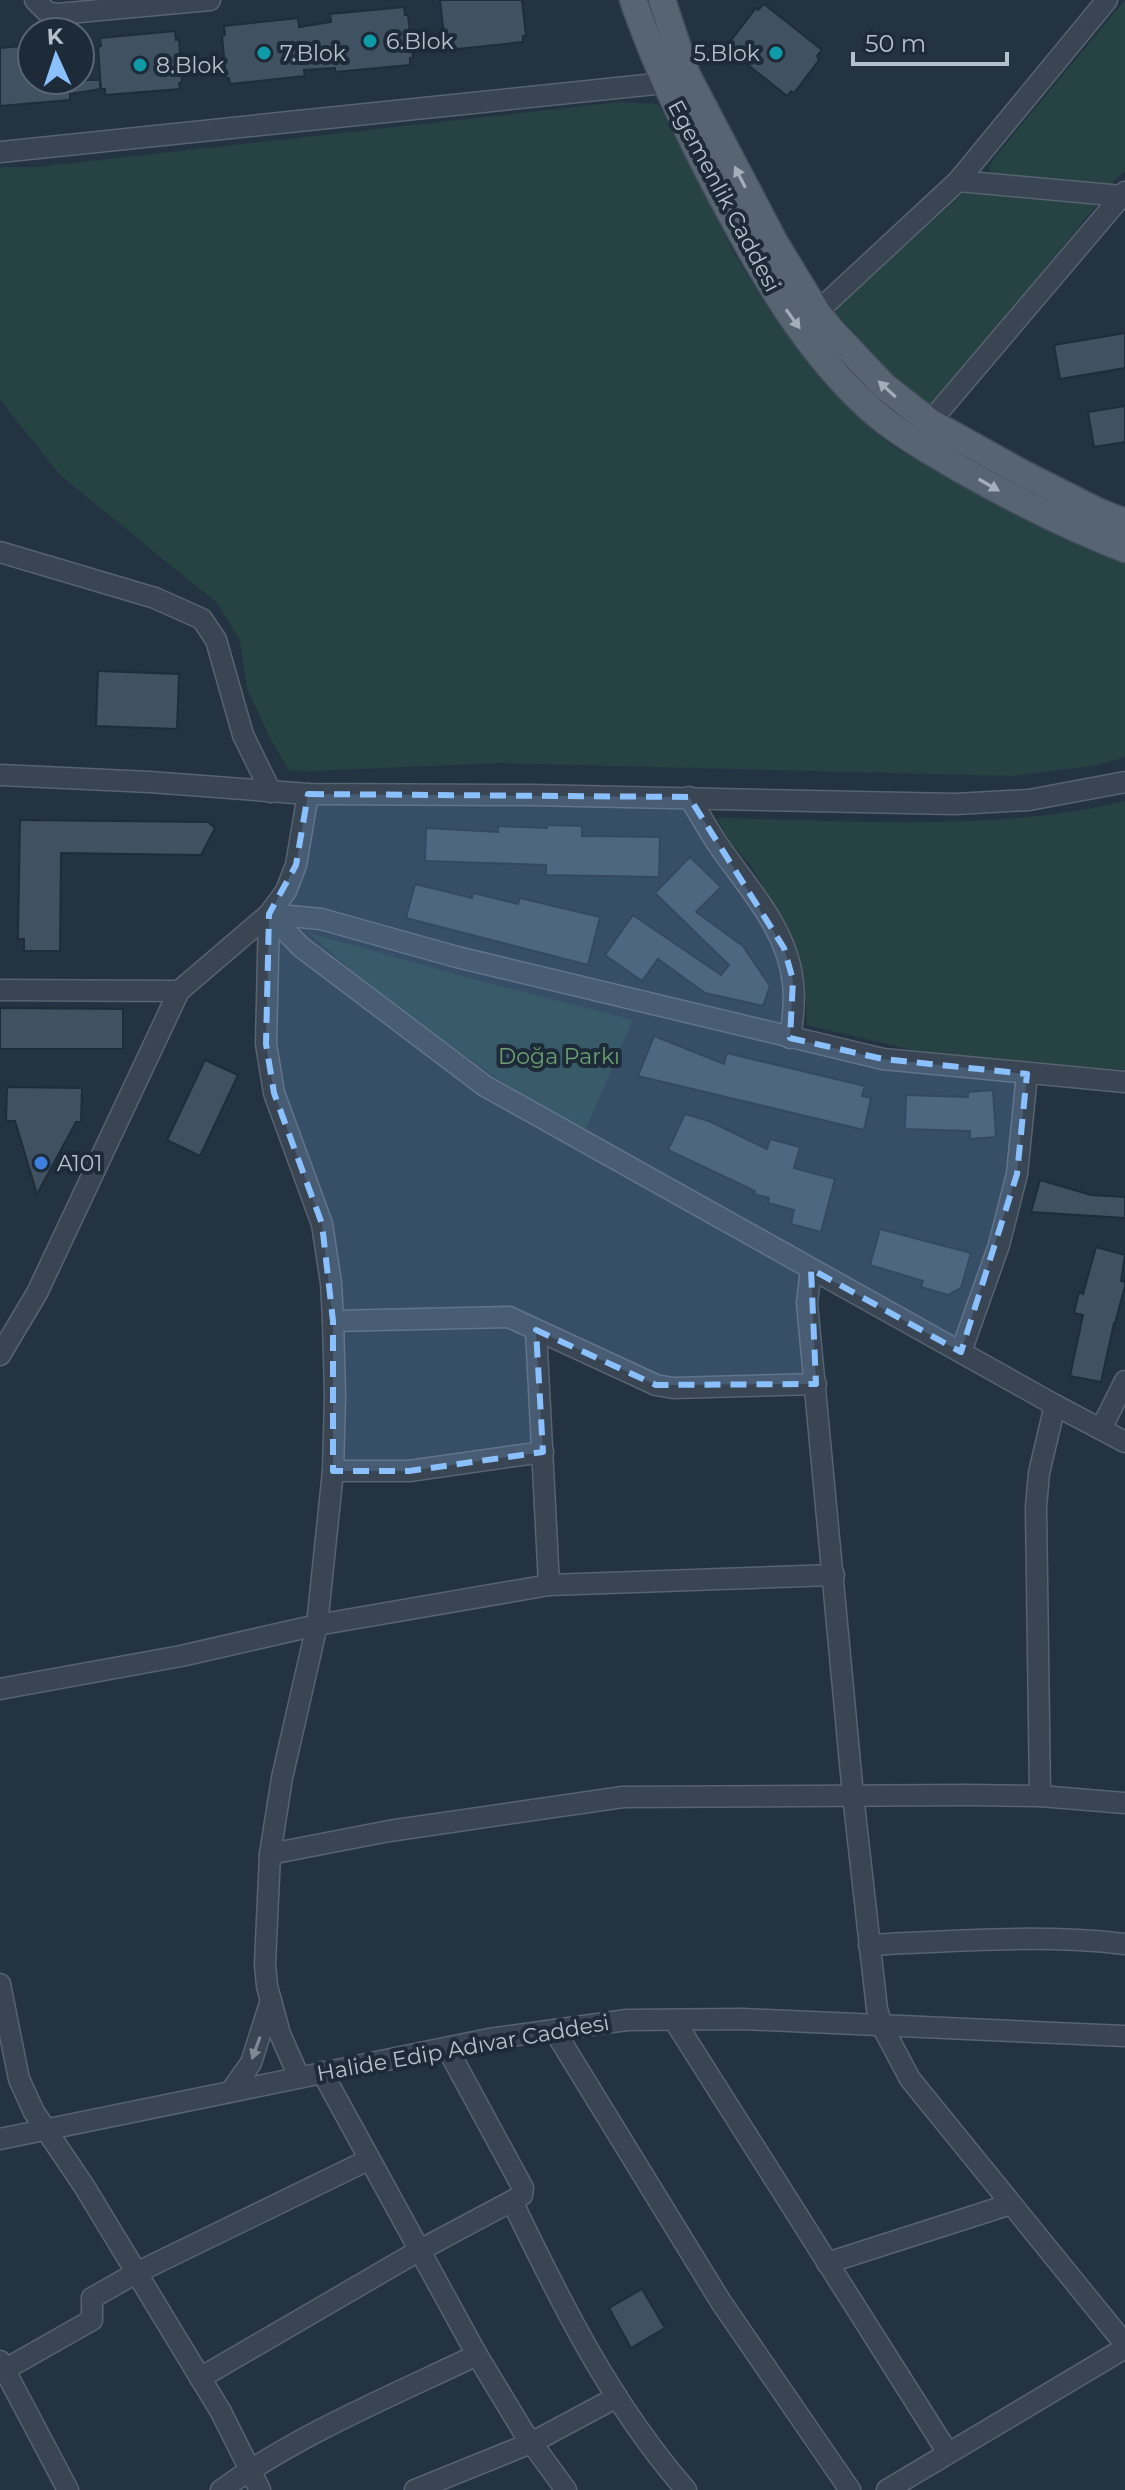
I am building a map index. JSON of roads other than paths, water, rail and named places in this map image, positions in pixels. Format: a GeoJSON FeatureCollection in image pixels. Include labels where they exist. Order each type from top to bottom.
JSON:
{"type":"FeatureCollection","features":[{"type":"Feature","properties":{"kind":"main road","name":"Egemenlik Caddesi"},"geometry":{"type":"LineString","coordinates":[[633,0],[665,83],[710,175],[773,289],[835,373],[866,405],[908,439],[1064,524],[1125,549]]}},
{"type":"Feature","properties":{"kind":"main road","name":"Egemenlik Caddesi"},"geometry":{"type":"LineString","coordinates":[[662,0],[687,75],[775,243],[817,312],[884,386],[930,422],[1043,483],[1125,522]]}},
{"type":"Feature","properties":{"kind":"street"},"geometry":{"type":"LineString","coordinates":[[35,0],[47,12],[57,14],[210,0]]}},
{"type":"Feature","properties":{"kind":"street"},"geometry":{"type":"LineString","coordinates":[[817,312],[958,181],[1107,0]]}},
{"type":"Feature","properties":{"kind":"street"},"geometry":{"type":"LineString","coordinates":[[0,152],[665,83]]}},
{"type":"Feature","properties":{"kind":"street"},"geometry":{"type":"LineString","coordinates":[[958,181],[1124,194]]}},
{"type":"Feature","properties":{"kind":"street"},"geometry":{"type":"LineString","coordinates":[[930,422],[1124,194]]}},
{"type":"Feature","properties":{"kind":"street"},"geometry":{"type":"LineString","coordinates":[[0,552],[155,598],[202,619],[216,640],[243,735],[271,792]]}},
{"type":"Feature","properties":{"kind":"street"},"geometry":{"type":"LineString","coordinates":[[0,775],[308,794],[689,797],[871,803],[1005,802],[1125,782]]}},
{"type":"Feature","properties":{"kind":"street"},"geometry":{"type":"LineString","coordinates":[[0,1355],[37,1293],[179,991],[269,914],[286,891],[296,865],[308,794]]}},
{"type":"Feature","properties":{"kind":"street"},"geometry":{"type":"LineString","coordinates":[[689,797],[771,919],[784,948],[793,980],[794,1009],[790,1038]]}},
{"type":"Feature","properties":{"kind":"street"},"geometry":{"type":"LineString","coordinates":[[269,914],[321,919],[457,957],[883,1059],[1125,1082]]}},
{"type":"Feature","properties":{"kind":"street"},"geometry":{"type":"LineString","coordinates":[[269,914],[311,956],[485,1086],[1125,1442]]}},
{"type":"Feature","properties":{"kind":"street"},"geometry":{"type":"LineString","coordinates":[[269,914],[266,1044],[274,1093],[322,1224],[331,1283],[335,1396],[333,1471],[317,1625],[282,1778],[270,1854],[265,1964],[280,2034],[299,2077]]}},
{"type":"Feature","properties":{"kind":"street"},"geometry":{"type":"LineString","coordinates":[[0,990],[179,991]]}},
{"type":"Feature","properties":{"kind":"street"},"geometry":{"type":"LineString","coordinates":[[961,1352],[999,1245],[1017,1174],[1027,1074]]}},
{"type":"Feature","properties":{"kind":"street"},"geometry":{"type":"LineString","coordinates":[[811,1269],[807,1303],[853,1795],[877,2009],[882,2026],[910,2079],[1125,2346],[887,2490]]}},
{"type":"Feature","properties":{"kind":"street"},"geometry":{"type":"LineString","coordinates":[[333,1321],[509,1317],[656,1385],[673,1388],[816,1384]]}},
{"type":"Feature","properties":{"kind":"street"},"geometry":{"type":"LineString","coordinates":[[536,1330],[549,1585]]}},
{"type":"Feature","properties":{"kind":"street"},"geometry":{"type":"LineString","coordinates":[[1101,1429],[1125,1381]]}},
{"type":"Feature","properties":{"kind":"street"},"geometry":{"type":"LineString","coordinates":[[1040,1796],[1036,1507],[1039,1473],[1055,1405]]}},
{"type":"Feature","properties":{"kind":"street"},"geometry":{"type":"LineString","coordinates":[[333,1471],[409,1471],[543,1452]]}},
{"type":"Feature","properties":{"kind":"street"},"geometry":{"type":"LineString","coordinates":[[0,1689],[181,1656],[317,1625],[549,1585],[834,1575]]}},
{"type":"Feature","properties":{"kind":"street"},"geometry":{"type":"LineString","coordinates":[[270,1854],[389,1831],[623,1797],[1040,1796],[1125,1803]]}},
{"type":"Feature","properties":{"kind":"street"},"geometry":{"type":"LineString","coordinates":[[869,1945],[976,1940],[1076,1940],[1125,1944]]}},
{"type":"Feature","properties":{"kind":"street"},"geometry":{"type":"LineString","coordinates":[[0,1984],[19,2079],[34,2112],[200,2378],[260,2490]]}},
{"type":"Feature","properties":{"kind":"street"},"geometry":{"type":"LineString","coordinates":[[231,2091],[251,2063],[271,2000]]}},
{"type":"Feature","properties":{"kind":"street","name":"Halide Edip Adıvar Caddesi"},"geometry":{"type":"LineString","coordinates":[[0,2139],[447,2048],[627,2020],[743,2019],[1125,2036]]}},
{"type":"Feature","properties":{"kind":"street"},"geometry":{"type":"LineString","coordinates":[[674,2020],[948,2453]]}},
{"type":"Feature","properties":{"kind":"street"},"geometry":{"type":"LineString","coordinates":[[554,2030],[721,2302],[850,2490]]}},
{"type":"Feature","properties":{"kind":"street"},"geometry":{"type":"LineString","coordinates":[[200,2378],[420,2250],[522,2195],[523,2188],[447,2048]]}},
{"type":"Feature","properties":{"kind":"street"},"geometry":{"type":"LineString","coordinates":[[322,2072],[477,2355],[531,2443],[566,2490]]}},
{"type":"Feature","properties":{"kind":"street"},"geometry":{"type":"LineString","coordinates":[[68,2490],[2,2366],[92,2320],[92,2298],[136,2273],[368,2160]]}},
{"type":"Feature","properties":{"kind":"street"},"geometry":{"type":"LineString","coordinates":[[512,2201],[592,2359],[656,2456],[686,2490]]}},
{"type":"Feature","properties":{"kind":"street"},"geometry":{"type":"LineString","coordinates":[[827,2263],[1011,2204]]}},
{"type":"Feature","properties":{"kind":"street"},"geometry":{"type":"LineString","coordinates":[[221,2490],[251,2469],[352,2415],[477,2355]]}},
{"type":"Feature","properties":{"kind":"street"},"geometry":{"type":"LineString","coordinates":[[415,2490],[531,2443],[617,2397]]}},
{"type":"Feature","properties":{"kind":"place","name":"6.Blok"},"geometry":{"type":"Point","coordinates":[370,41]}},
{"type":"Feature","properties":{"kind":"place","name":"7.Blok"},"geometry":{"type":"Point","coordinates":[264,53]}},
{"type":"Feature","properties":{"kind":"place","name":"5.Blok"},"geometry":{"type":"Point","coordinates":[776,53]}},
{"type":"Feature","properties":{"kind":"place","name":"8.Blok"},"geometry":{"type":"Point","coordinates":[140,65]}},
{"type":"Feature","properties":{"kind":"place","name":"A101"},"geometry":{"type":"Point","coordinates":[41,1163]}},
{"type":"Feature","properties":{"kind":"park label","name":"Doğa Parkı"},"geometry":{"type":"Point","coordinates":[559,1056]}}]}
